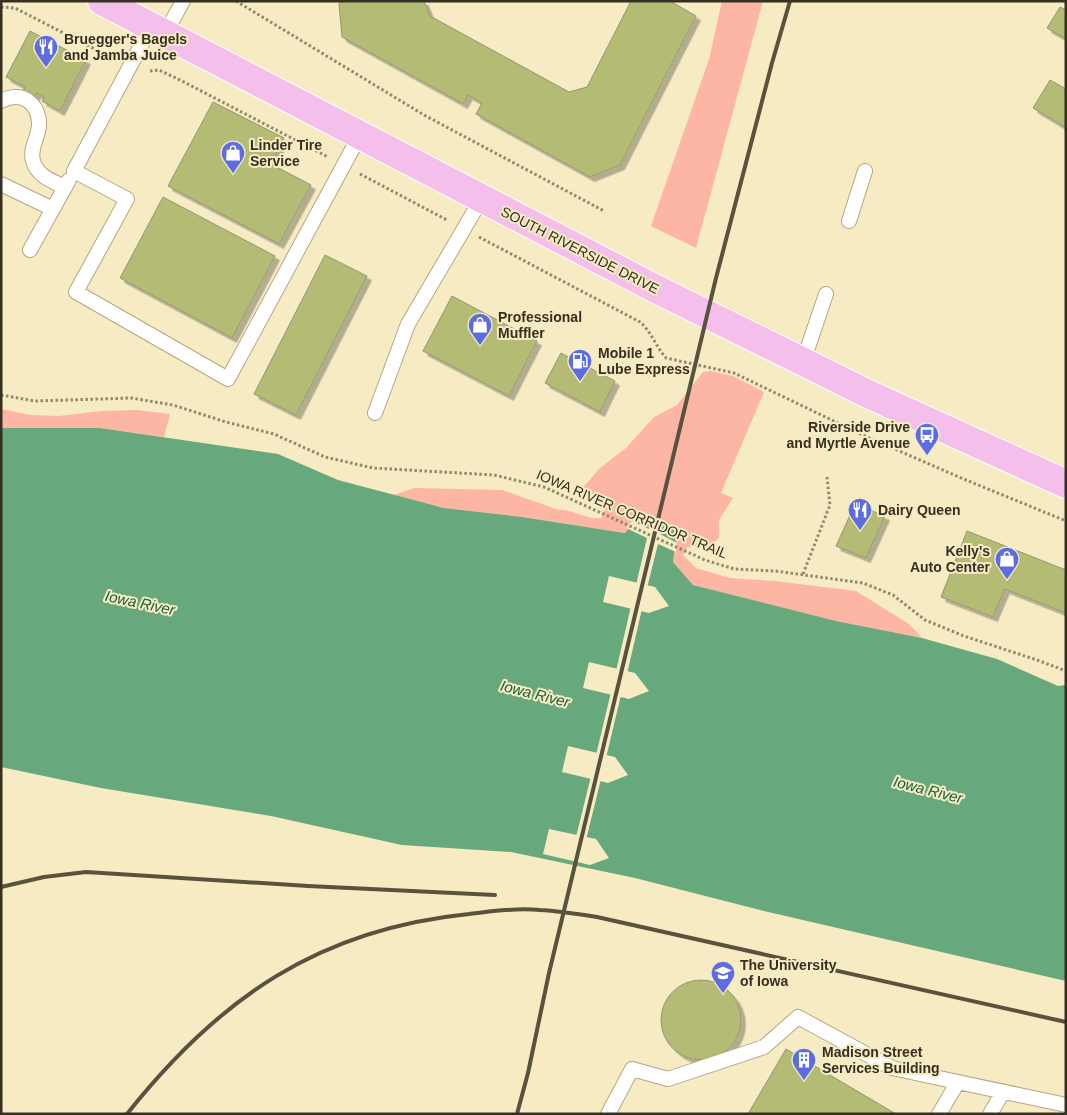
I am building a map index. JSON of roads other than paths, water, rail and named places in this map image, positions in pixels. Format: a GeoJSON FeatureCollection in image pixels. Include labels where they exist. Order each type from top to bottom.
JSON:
{"type":"FeatureCollection","features":[{"type":"Feature","properties":{"kind":"main road","name":"SOUTH RIVERSIDE DRIVE"},"geometry":{"type":"LineString","coordinates":[[102,1],[648,285],[866,393],[1066,484]]}},
{"type":"Feature","properties":{"kind":"lane"},"geometry":{"type":"LineString","coordinates":[[30,250],[74,170],[158,30],[183,1]]}},
{"type":"Feature","properties":{"kind":"lane"},"geometry":{"type":"LineString","coordinates":[[1,101],[17,97],[26,99],[34,106],[40,126],[32,160],[40,174],[65,187]]}},
{"type":"Feature","properties":{"kind":"lane"},"geometry":{"type":"LineString","coordinates":[[74,170],[127,199],[76,292],[228,379],[360,135]]}},
{"type":"Feature","properties":{"kind":"lane"},"geometry":{"type":"LineString","coordinates":[[849,221],[865,171]]}},
{"type":"Feature","properties":{"kind":"lane"},"geometry":{"type":"LineString","coordinates":[[1,174],[4,186],[53,209]]}},
{"type":"Feature","properties":{"kind":"lane"},"geometry":{"type":"LineString","coordinates":[[375,413],[408,324],[482,198]]}},
{"type":"Feature","properties":{"kind":"lane"},"geometry":{"type":"LineString","coordinates":[[803,362],[826,294]]}},
{"type":"Feature","properties":{"kind":"lane"},"geometry":{"type":"LineString","coordinates":[[608,1114],[632,1069],[668,1079],[764,1047],[798,1017],[892,1068],[1066,1105]]}},
{"type":"Feature","properties":{"kind":"lane"},"geometry":{"type":"LineString","coordinates":[[939,1114],[958,1082]]}},
{"type":"Feature","properties":{"kind":"lane"},"geometry":{"type":"LineString","coordinates":[[990,1114],[1003,1092]]}},
{"type":"Feature","properties":{"kind":"water","name":"Iowa River"},"geometry":{"type":"Polygon","coordinates":[[[1,428],[100,428],[278,454],[338,480],[444,508],[522,517],[625,533],[636,520],[677,529],[673,562],[693,585],[836,621],[922,638],[997,659],[1058,686],[1066,685],[1066,981],[764,911],[635,878],[511,852],[402,845],[271,816],[101,788],[1,767],[1,428]],[[609,576],[603,602],[649,613],[669,606],[655,587],[609,576]],[[589,662],[583,688],[629,699],[649,691],[635,673],[589,662]],[[568,746],[562,772],[608,783],[628,775],[615,757],[568,746]],[[549,829],[543,854],[590,865],[609,858],[596,839],[549,829]]]}},
{"type":"Feature","properties":{"kind":"railway"},"geometry":{"type":"LineString","coordinates":[[517,1114],[528,1073],[549,973],[716,278],[790,1]]}},
{"type":"Feature","properties":{"kind":"railway"},"geometry":{"type":"LineString","coordinates":[[1,887],[44,877],[86,872],[308,886],[495,895]]}},
{"type":"Feature","properties":{"kind":"railway"},"geometry":{"type":"LineString","coordinates":[[127,1114],[162,1073],[198,1036],[236,1004],[276,976],[319,953],[365,935],[415,922],[496,911],[540,910],[597,917],[1066,1022]]}},
{"type":"Feature","properties":{"kind":"place","name":"Bruegger's Bagels and Jamba Juice"},"geometry":{"type":"Point","coordinates":[46,68]}},
{"type":"Feature","properties":{"kind":"place","name":"Linder Tire Service"},"geometry":{"type":"Point","coordinates":[233,174]}},
{"type":"Feature","properties":{"kind":"place","name":"Professional Muffler"},"geometry":{"type":"Point","coordinates":[480,346]}},
{"type":"Feature","properties":{"kind":"place","name":"Mobile 1 Lube Express"},"geometry":{"type":"Point","coordinates":[580,382]}},
{"type":"Feature","properties":{"kind":"place","name":"Riverside Drive and Myrtle Avenue"},"geometry":{"type":"Point","coordinates":[927,456]}},
{"type":"Feature","properties":{"kind":"place","name":"Dairy Queen"},"geometry":{"type":"Point","coordinates":[860,531]}},
{"type":"Feature","properties":{"kind":"place","name":"Kelly's Auto Center"},"geometry":{"type":"Point","coordinates":[1007,580]}},
{"type":"Feature","properties":{"kind":"place","name":"The University of Iowa"},"geometry":{"type":"Point","coordinates":[723,994]}},
{"type":"Feature","properties":{"kind":"place","name":"Madison Street Services Building"},"geometry":{"type":"Point","coordinates":[804,1081]}}]}
